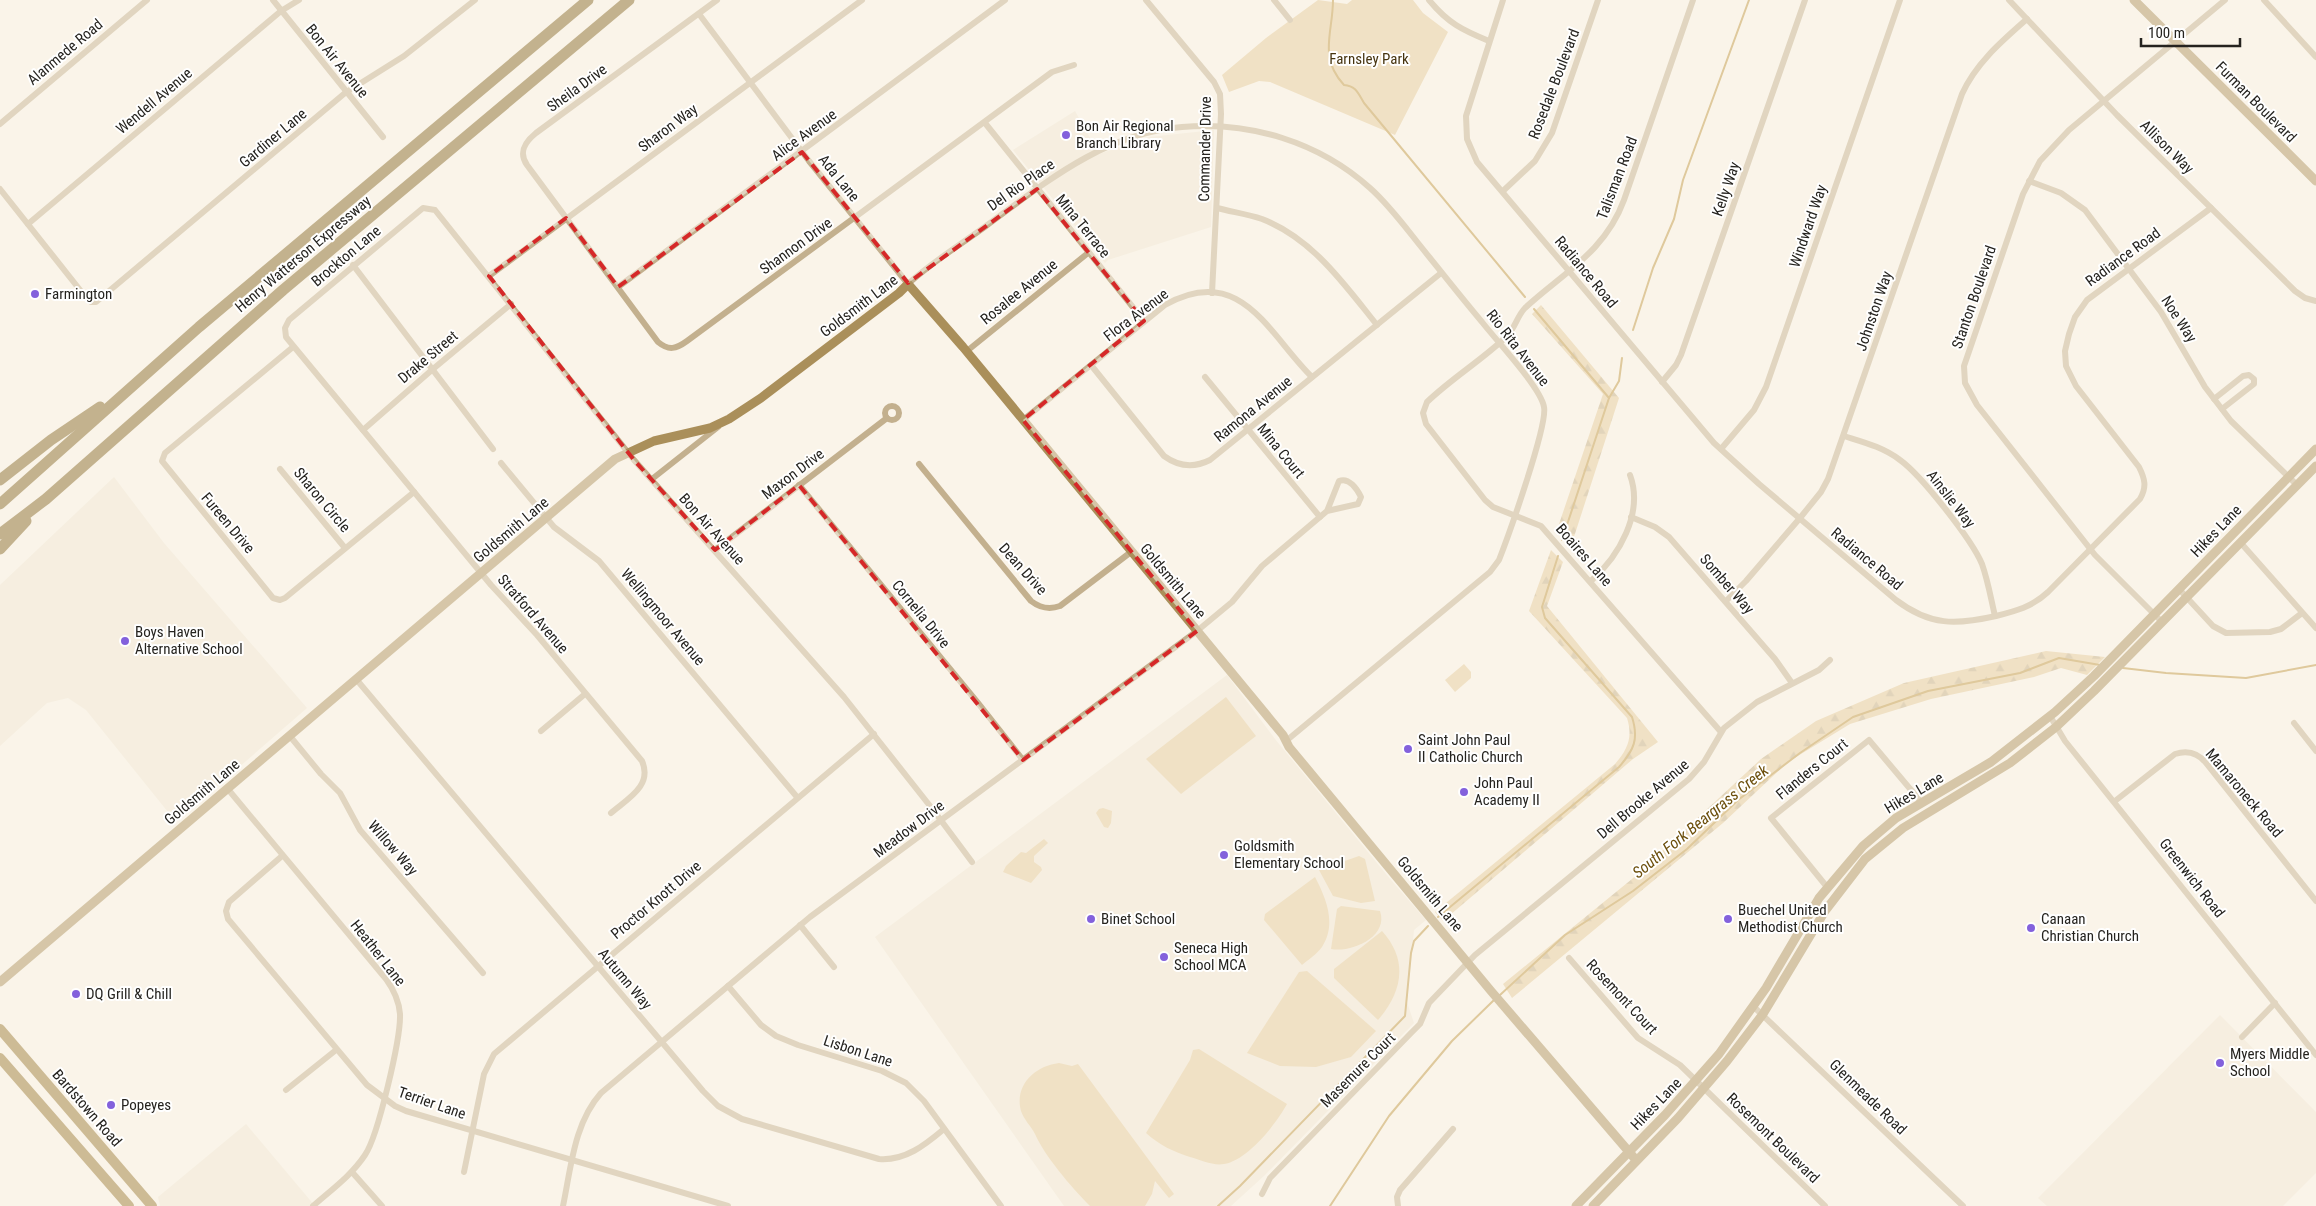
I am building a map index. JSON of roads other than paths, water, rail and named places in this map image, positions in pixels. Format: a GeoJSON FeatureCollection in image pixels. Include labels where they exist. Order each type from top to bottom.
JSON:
{"type":"FeatureCollection","features":[{"type":"Feature","properties":{"kind":"highway","name":"Henry Watterson Expressway"},"geometry":{"type":"LineString","coordinates":[[0,504],[136,382],[386,168],[588,0]]}},
{"type":"Feature","properties":{"kind":"highway","name":"Henry Watterson Expressway"},"geometry":{"type":"LineString","coordinates":[[0,534],[46,499],[282,290],[629,0]]}},
{"type":"Feature","properties":{"kind":"highway"},"geometry":{"type":"LineString","coordinates":[[0,480],[51,440],[136,382]]}},
{"type":"Feature","properties":{"kind":"highway"},"geometry":{"type":"LineString","coordinates":[[0,550],[46,499]]}},
{"type":"Feature","properties":{"kind":"main road","name":"Bardstown Road"},"geometry":{"type":"LineString","coordinates":[[0,1029],[152,1206]]}},
{"type":"Feature","properties":{"kind":"main road"},"geometry":{"type":"LineString","coordinates":[[0,1058],[128,1206]]}},
{"type":"Feature","properties":{"kind":"main road"},"geometry":{"type":"LineString","coordinates":[[79,1148],[95,1140]]}},
{"type":"Feature","properties":{"kind":"street","name":"Alanmede Road"},"geometry":{"type":"LineString","coordinates":[[0,124],[147,0]]}},
{"type":"Feature","properties":{"kind":"street","name":"Bon Air Avenue"},"geometry":{"type":"LineString","coordinates":[[272,0],[383,137]]}},
{"type":"Feature","properties":{"kind":"street","name":"Wendell Avenue"},"geometry":{"type":"LineString","coordinates":[[28,224],[281,11],[299,0]]}},
{"type":"Feature","properties":{"kind":"street","name":"Gardiner Lane"},"geometry":{"type":"LineString","coordinates":[[28,224],[84,295],[93,303],[101,300],[347,92],[404,56],[475,0]]}},
{"type":"Feature","properties":{"kind":"street","name":"Sheila Drive"},"geometry":{"type":"LineString","coordinates":[[566,218],[523,159],[522,150],[525,145],[536,133],[717,0]]}},
{"type":"Feature","properties":{"kind":"street","name":"Sharon Way"},"geometry":{"type":"LineString","coordinates":[[489,276],[862,0]]}},
{"type":"Feature","properties":{"kind":"street","name":"Commander Drive"},"geometry":{"type":"LineString","coordinates":[[1146,0],[1217,85],[1221,100],[1212,293]]}},
{"type":"Feature","properties":{"kind":"street"},"geometry":{"type":"LineString","coordinates":[[1274,0],[1290,20]]}},
{"type":"Feature","properties":{"kind":"street"},"geometry":{"type":"LineString","coordinates":[[1429,0],[1453,24],[1465,32],[1489,41]]}},
{"type":"Feature","properties":{"kind":"street","name":"Radiance Road"},"geometry":{"type":"LineString","coordinates":[[1504,0],[1468,103],[1466,132],[1477,162],[1662,382],[1721,449],[1896,600],[1916,613],[1933,620],[1958,622],[1995,616],[2026,608],[2039,600],[2140,499],[2144,491],[2145,479],[2139,467],[2072,381],[2065,360],[2066,344],[2073,322],[2082,305],[2099,290],[2211,208]]}},
{"type":"Feature","properties":{"kind":"street","name":"Rosedale Boulevard"},"geometry":{"type":"LineString","coordinates":[[1503,191],[1535,162],[1552,133],[1598,0]]}},
{"type":"Feature","properties":{"kind":"street","name":"Talisman Road"},"geometry":{"type":"LineString","coordinates":[[1423,410],[1431,398],[1508,335],[1525,309],[1601,243],[1620,213],[1693,0]]}},
{"type":"Feature","properties":{"kind":"street","name":"Kelly Way"},"geometry":{"type":"LineString","coordinates":[[1662,382],[1676,365],[1681,355],[1805,0]]}},
{"type":"Feature","properties":{"kind":"street","name":"Windward Way"},"geometry":{"type":"LineString","coordinates":[[1721,449],[1754,410],[1766,387],[1900,0]]}},
{"type":"Feature","properties":{"kind":"street","name":"Allison Way"},"geometry":{"type":"LineString","coordinates":[[2009,0],[2104,100],[2295,291],[2304,298],[2316,301]]}},
{"type":"Feature","properties":{"kind":"street","name":"Furman Boulevard"},"geometry":{"type":"LineString","coordinates":[[2134,0],[2316,181]]}},
{"type":"Feature","properties":{"kind":"street","name":"Stanton Boulevard"},"geometry":{"type":"LineString","coordinates":[[2162,622],[2090,549],[1976,405],[1965,383],[1967,355],[2029,181],[2040,161],[2053,145],[2104,100],[2225,0]]}},
{"type":"Feature","properties":{"kind":"street"},"geometry":{"type":"LineString","coordinates":[[2264,0],[2316,57]]}},
{"type":"Feature","properties":{"kind":"street","name":"Alice Avenue"},"geometry":{"type":"LineString","coordinates":[[618,287],[1004,1]]}},
{"type":"Feature","properties":{"kind":"street","name":"Ada Lane"},"geometry":{"type":"LineString","coordinates":[[699,14],[802,152],[908,284]]}},
{"type":"Feature","properties":{"kind":"street","name":"Johnston Way"},"geometry":{"type":"LineString","coordinates":[[1726,601],[1746,581],[1825,486],[1962,94],[1984,59],[2026,18]]}},
{"type":"Feature","properties":{"kind":"street","name":"Shannon Drive"},"geometry":{"type":"LineString","coordinates":[[566,218],[658,342],[664,347],[675,348],[985,124],[1052,72],[1074,65]]}},
{"type":"Feature","properties":{"kind":"street","name":"Mina Terrace"},"geometry":{"type":"LineString","coordinates":[[985,124],[1144,321]]}},
{"type":"Feature","properties":{"kind":"street","name":"Del Rio Place"},"geometry":{"type":"LineString","coordinates":[[908,284],[1078,160],[1126,138],[1167,128],[1220,126]]}},
{"type":"Feature","properties":{"kind":"street","name":"Rio Rita Avenue"},"geometry":{"type":"LineString","coordinates":[[1220,126],[1264,132],[1317,152],[1346,169],[1382,200],[1540,394],[1545,412],[1540,436],[1499,560],[1490,572],[1286,741]]}},
{"type":"Feature","properties":{"kind":"street","name":"Noe Way"},"geometry":{"type":"LineString","coordinates":[[2029,181],[2061,193],[2077,202],[2090,216],[2167,321],[2222,410],[2297,485]]}},
{"type":"Feature","properties":{"kind":"street"},"geometry":{"type":"LineString","coordinates":[[0,188],[28,224]]}},
{"type":"Feature","properties":{"kind":"street","name":"Brockton Lane"},"geometry":{"type":"LineString","coordinates":[[286,337],[284,328],[289,320],[353,265],[418,210],[429,207],[436,210]]}},
{"type":"Feature","properties":{"kind":"street"},"geometry":{"type":"LineString","coordinates":[[1217,208],[1262,219],[1298,238],[1328,266],[1377,325]]}},
{"type":"Feature","properties":{"kind":"street","name":"Bon Air Avenue"},"geometry":{"type":"LineString","coordinates":[[436,210],[627,452],[838,689],[972,862]]}},
{"type":"Feature","properties":{"kind":"street","name":"Rosalee Avenue"},"geometry":{"type":"LineString","coordinates":[[967,351],[1088,253]]}},
{"type":"Feature","properties":{"kind":"street"},"geometry":{"type":"LineString","coordinates":[[353,265],[493,449]]}},
{"type":"Feature","properties":{"kind":"street","name":"Ramona Avenue"},"geometry":{"type":"LineString","coordinates":[[1091,365],[1160,452],[1174,462],[1192,466],[1204,464],[1441,273]]}},
{"type":"Feature","properties":{"kind":"street","name":"Goldsmith Lane"},"geometry":{"type":"LineString","coordinates":[[0,982],[616,459],[627,452],[654,441],[721,424],[768,392],[899,293],[908,284],[967,351],[1499,1000],[1636,1160]]}},
{"type":"Feature","properties":{"kind":"street","name":"Flora Avenue"},"geometry":{"type":"LineString","coordinates":[[1023,420],[1144,321],[1165,305],[1181,297],[1212,293],[1233,298],[1253,309],[1312,377]]}},
{"type":"Feature","properties":{"kind":"street","name":"Drake Street"},"geometry":{"type":"LineString","coordinates":[[363,430],[511,304]]}},
{"type":"Feature","properties":{"kind":"street","name":"Stratford Avenue"},"geometry":{"type":"LineString","coordinates":[[286,337],[481,573],[639,756],[646,770],[642,787],[611,813]]}},
{"type":"Feature","properties":{"kind":"street","name":"Fureen Drive"},"geometry":{"type":"LineString","coordinates":[[293,347],[164,454],[162,461],[277,600],[285,598],[414,492]]}},
{"type":"Feature","properties":{"kind":"street"},"geometry":{"type":"LineString","coordinates":[[2214,399],[2243,376],[2249,375],[2254,379],[2254,384],[2222,410]]}},
{"type":"Feature","properties":{"kind":"street","name":"Mina Court"},"geometry":{"type":"LineString","coordinates":[[1205,377],[1320,517]]}},
{"type":"Feature","properties":{"kind":"street","name":"Boaires Lane"},"geometry":{"type":"LineString","coordinates":[[1423,410],[1426,424],[1485,500],[1493,507],[1541,526],[1591,580],[1721,732]]}},
{"type":"Feature","properties":{"kind":"street","name":"Maxon Drive"},"geometry":{"type":"LineString","coordinates":[[715,550],[887,418]]}},
{"type":"Feature","properties":{"kind":"street"},"geometry":{"type":"LineString","coordinates":[[652,479],[721,424]]}},
{"type":"Feature","properties":{"kind":"street","name":"Ainslie Way"},"geometry":{"type":"LineString","coordinates":[[1844,436],[1888,452],[1913,471],[1924,484],[1977,555],[1985,573],[1995,616]]}},
{"type":"Feature","properties":{"kind":"street","name":"Hikes Lane"},"geometry":{"type":"LineString","coordinates":[[1576,1206],[1697,1080],[1754,1007],[1804,920],[1827,887],[1847,863],[1880,831],[1922,803],[1991,762],[2050,716],[2094,676],[2316,449]]}},
{"type":"Feature","properties":{"kind":"street","name":"Wellingmoor Avenue"},"geometry":{"type":"LineString","coordinates":[[501,463],[558,531],[599,561],[797,797]]}},
{"type":"Feature","properties":{"kind":"street","name":"Dean Drive"},"geometry":{"type":"LineString","coordinates":[[919,464],[1032,601],[1039,606],[1048,608],[1060,606],[1131,552]]}},
{"type":"Feature","properties":{"kind":"street","name":"Hikes Lane"},"geometry":{"type":"LineString","coordinates":[[1593,1206],[1704,1089],[1763,1014],[1825,911],[1865,859],[1903,828],[2010,763],[2056,727],[2187,598],[2316,466]]}},
{"type":"Feature","properties":{"kind":"street","name":"Sharon Circle"},"geometry":{"type":"LineString","coordinates":[[280,469],[345,548]]}},
{"type":"Feature","properties":{"kind":"street"},"geometry":{"type":"LineString","coordinates":[[1591,580],[1610,563],[1618,552],[1631,517],[1635,497],[1630,474]]}},
{"type":"Feature","properties":{"kind":"street","name":"Meadow Drive"},"geometry":{"type":"LineString","coordinates":[[563,1206],[583,1121],[596,1099],[800,926],[1197,631],[1232,602],[1262,566],[1327,511],[1339,481],[1350,482],[1359,493],[1361,501],[1354,506],[1327,511]]}},
{"type":"Feature","properties":{"kind":"street","name":"Cornelia Drive"},"geometry":{"type":"LineString","coordinates":[[799,485],[978,703],[1022,760]]}},
{"type":"Feature","properties":{"kind":"street","name":"Somber Way"},"geometry":{"type":"LineString","coordinates":[[1631,517],[1655,527],[1670,536],[1776,660],[1792,683]]}},
{"type":"Feature","properties":{"kind":"street"},"geometry":{"type":"LineString","coordinates":[[2240,542],[2316,628]]}},
{"type":"Feature","properties":{"kind":"street"},"geometry":{"type":"LineString","coordinates":[[2179,589],[2215,628],[2226,633],[2270,632],[2281,628],[2302,613]]}},
{"type":"Feature","properties":{"kind":"street","name":"Dell Brooke Avenue"},"geometry":{"type":"LineString","coordinates":[[1468,962],[1689,779],[1704,762],[1721,732],[1757,702],[1820,670],[1830,660]]}},
{"type":"Feature","properties":{"kind":"street","name":"Autumn Way"},"geometry":{"type":"LineString","coordinates":[[356,679],[661,1042],[718,1106],[730,1114],[753,1123],[871,1158],[886,1160],[908,1155],[944,1130]]}},
{"type":"Feature","properties":{"kind":"street"},"geometry":{"type":"LineString","coordinates":[[541,731],[585,694]]}},
{"type":"Feature","properties":{"kind":"street","name":"Greenwich Road"},"geometry":{"type":"LineString","coordinates":[[2050,716],[2056,727],[2316,1054]]}},
{"type":"Feature","properties":{"kind":"street"},"geometry":{"type":"LineString","coordinates":[[2294,722],[2316,751]]}},
{"type":"Feature","properties":{"kind":"street","name":"Proctor Knott Drive"},"geometry":{"type":"LineString","coordinates":[[464,1172],[486,1068],[494,1054],[874,734]]}},
{"type":"Feature","properties":{"kind":"street","name":"Willow Way"},"geometry":{"type":"LineString","coordinates":[[290,735],[321,774],[340,793],[360,830],[483,973]]}},
{"type":"Feature","properties":{"kind":"street","name":"Flanders Court"},"geometry":{"type":"LineString","coordinates":[[1827,887],[1771,818],[1869,740],[1922,803]]}},
{"type":"Feature","properties":{"kind":"street","name":"Mamaroneck Road"},"geometry":{"type":"LineString","coordinates":[[2115,801],[2175,754],[2188,752],[2197,755],[2206,763],[2316,901]]}},
{"type":"Feature","properties":{"kind":"street","name":"Heather Lane"},"geometry":{"type":"LineString","coordinates":[[227,788],[386,979],[399,1005],[400,1022],[384,1098],[371,1144],[352,1172],[313,1206]]}},
{"type":"Feature","properties":{"kind":"street","name":"Terrier Lane"},"geometry":{"type":"LineString","coordinates":[[282,856],[229,902],[227,915],[233,925],[367,1085],[394,1106],[728,1206]]}},
{"type":"Feature","properties":{"kind":"street"},"geometry":{"type":"LineString","coordinates":[[800,926],[834,967]]}},
{"type":"Feature","properties":{"kind":"street","name":"Rosemont Court"},"geometry":{"type":"LineString","coordinates":[[1569,958],[1638,1038],[1680,1065],[1704,1089]]}},
{"type":"Feature","properties":{"kind":"street","name":"Masemure Court"},"geometry":{"type":"LineString","coordinates":[[1262,1194],[1270,1178],[1420,1024],[1429,1003],[1468,962]]}},
{"type":"Feature","properties":{"kind":"street","name":"Lisbon Lane"},"geometry":{"type":"LineString","coordinates":[[728,986],[761,1025],[776,1036],[798,1045],[882,1071],[902,1080],[919,1094],[1001,1206]]}},
{"type":"Feature","properties":{"kind":"street"},"geometry":{"type":"LineString","coordinates":[[2242,1037],[2275,1003]]}},
{"type":"Feature","properties":{"kind":"street","name":"Glenmeade Road"},"geometry":{"type":"LineString","coordinates":[[1754,1007],[1963,1206]]}},
{"type":"Feature","properties":{"kind":"street"},"geometry":{"type":"LineString","coordinates":[[286,1090],[336,1050]]}},
{"type":"Feature","properties":{"kind":"street","name":"Rosemont Boulevard"},"geometry":{"type":"LineString","coordinates":[[1704,1089],[1825,1206]]}},
{"type":"Feature","properties":{"kind":"street"},"geometry":{"type":"LineString","coordinates":[[1398,1206],[1397,1197],[1400,1190],[1453,1129]]}},
{"type":"Feature","properties":{"kind":"street"},"geometry":{"type":"LineString","coordinates":[[352,1172],[382,1206]]}},
{"type":"Feature","properties":{"kind":"waterway"},"geometry":{"type":"LineString","coordinates":[[1333,0],[1329,55],[1336,75],[1344,85],[1356,91],[1525,297]]}},
{"type":"Feature","properties":{"kind":"waterway"},"geometry":{"type":"LineString","coordinates":[[1633,330],[1653,268],[1674,219],[1683,180],[1749,0]]}},
{"type":"Feature","properties":{"kind":"waterway"},"geometry":{"type":"LineString","coordinates":[[1534,309],[1609,398],[1562,540]]}},
{"type":"Feature","properties":{"kind":"waterway"},"geometry":{"type":"LineString","coordinates":[[1609,398],[1619,381],[1622,358]]}},
{"type":"Feature","properties":{"kind":"waterway"},"geometry":{"type":"LineString","coordinates":[[1438,917],[1619,767],[1632,750],[1634,744],[1635,732],[1632,717],[1545,618],[1542,607],[1558,556]]}},
{"type":"Feature","properties":{"kind":"waterway","name":"South Fork Beargrass Creek"},"geometry":{"type":"LineString","coordinates":[[1500,995],[1565,935],[1633,891],[1687,849],[1738,800],[1800,753],[1853,717],[1928,691],[2020,673],[2059,658],[2100,665]]}},
{"type":"Feature","properties":{"kind":"waterway","name":"South Fork Beargrass Creek"},"geometry":{"type":"LineString","coordinates":[[2123,668],[2246,678],[2316,665]]}},
{"type":"Feature","properties":{"kind":"waterway"},"geometry":{"type":"LineString","coordinates":[[1218,1206],[1240,1186],[1405,1016],[1411,953],[1414,941],[1428,926]]}},
{"type":"Feature","properties":{"kind":"waterway","name":"South Fork Beargrass Creek"},"geometry":{"type":"LineString","coordinates":[[1330,1206],[1389,1116],[1452,1041],[1494,1000]]}},
{"type":"Feature","properties":{"kind":"place","name":"Bon Air Regional Branch Library"},"geometry":{"type":"Point","coordinates":[1066,135]}},
{"type":"Feature","properties":{"kind":"place","name":"Farmington"},"geometry":{"type":"Point","coordinates":[35,294]}},
{"type":"Feature","properties":{"kind":"place","name":"Boys Haven Alternative School"},"geometry":{"type":"Point","coordinates":[125,641]}},
{"type":"Feature","properties":{"kind":"place","name":"Saint John Paul II Catholic Church"},"geometry":{"type":"Point","coordinates":[1408,749]}},
{"type":"Feature","properties":{"kind":"place","name":"John Paul Academy II"},"geometry":{"type":"Point","coordinates":[1464,792]}},
{"type":"Feature","properties":{"kind":"place","name":"Goldsmith Elementary School"},"geometry":{"type":"Point","coordinates":[1224,855]}},
{"type":"Feature","properties":{"kind":"place","name":"Binet School"},"geometry":{"type":"Point","coordinates":[1091,919]}},
{"type":"Feature","properties":{"kind":"place","name":"Buechel United Methodist Church"},"geometry":{"type":"Point","coordinates":[1728,919]}},
{"type":"Feature","properties":{"kind":"place","name":"Canaan Christian Church"},"geometry":{"type":"Point","coordinates":[2031,928]}},
{"type":"Feature","properties":{"kind":"place","name":"Seneca High School MCA"},"geometry":{"type":"Point","coordinates":[1164,957]}},
{"type":"Feature","properties":{"kind":"place","name":"DQ Grill & Chill"},"geometry":{"type":"Point","coordinates":[76,994]}},
{"type":"Feature","properties":{"kind":"place","name":"Myers Middle School"},"geometry":{"type":"Point","coordinates":[2220,1063]}},
{"type":"Feature","properties":{"kind":"place","name":"Popeyes"},"geometry":{"type":"Point","coordinates":[111,1105]}},
{"type":"Feature","properties":{"kind":"park label","name":"Farnsley Park"},"geometry":{"type":"Point","coordinates":[1369,59]}}]}
